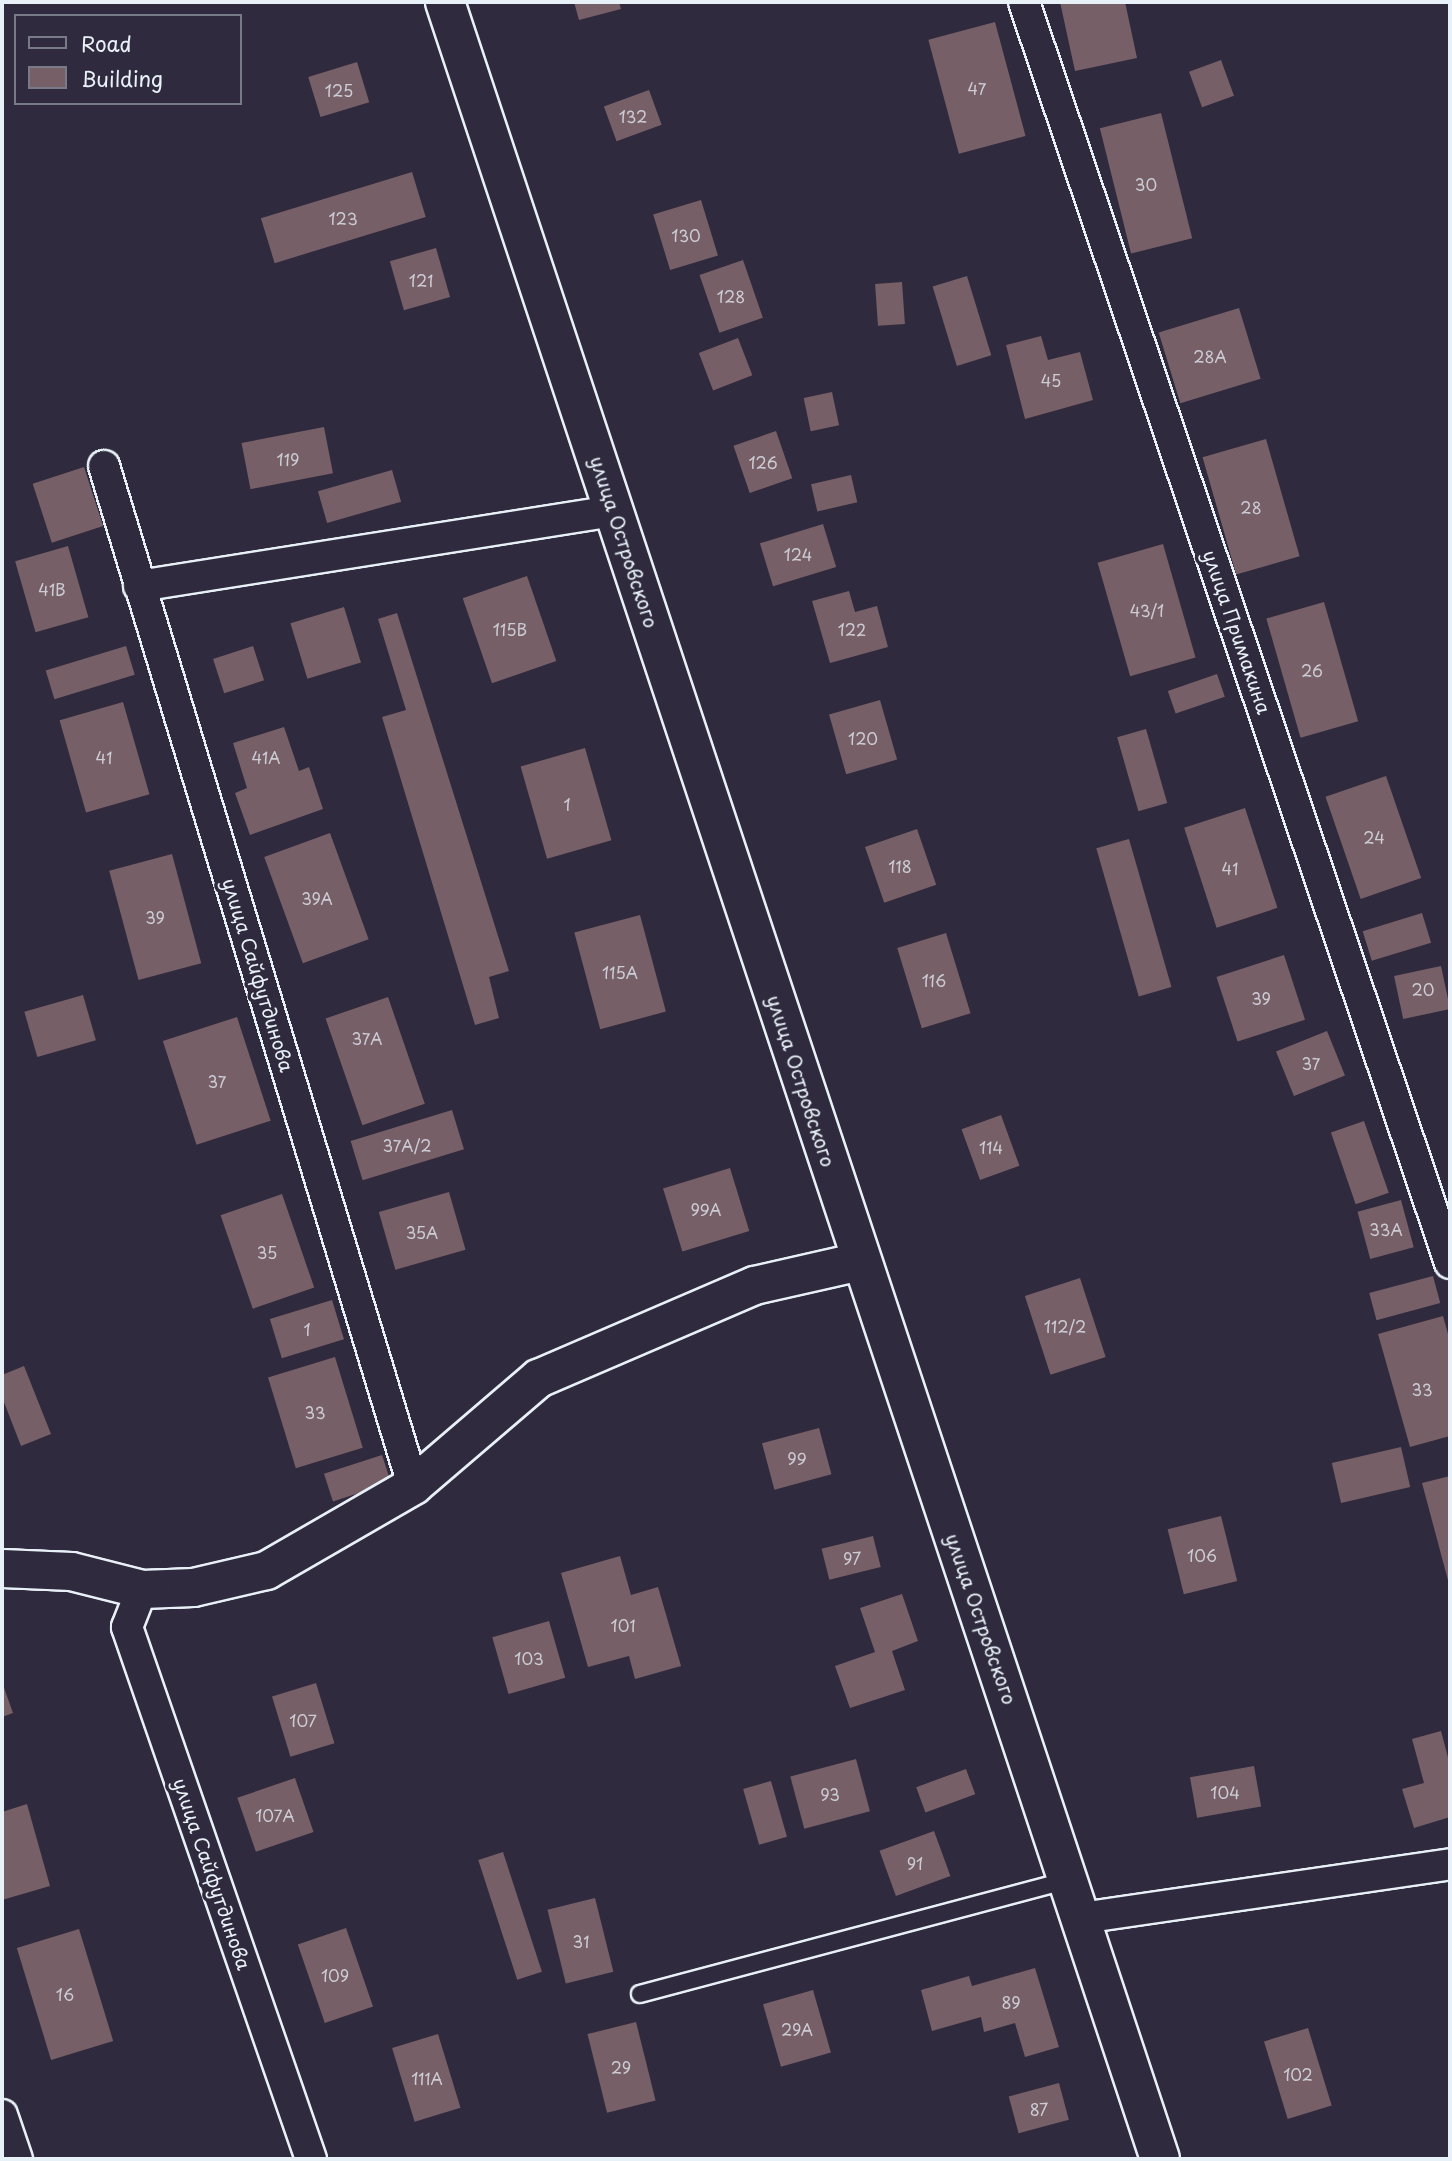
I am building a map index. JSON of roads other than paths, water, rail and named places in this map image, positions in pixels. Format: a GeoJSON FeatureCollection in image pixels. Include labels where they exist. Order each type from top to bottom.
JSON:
{"type":"FeatureCollection","features":[{"type":"Feature","properties":{"kind":"main road","name":"улица Островского"},"geometry":{"type":"LineString","coordinates":[[445,2],[860,1261],[1069,1879],[1160,2159]]}},
{"type":"Feature","properties":{"kind":"street","name":"улица Примакина"},"geometry":{"type":"LineString","coordinates":[[1024,2],[1450,1263]]}},
{"type":"Feature","properties":{"kind":"street","name":"улица Сайфутдинова"},"geometry":{"type":"LineString","coordinates":[[104,466],[414,1485]]}},
{"type":"Feature","properties":{"kind":"street"},"geometry":{"type":"LineString","coordinates":[[139,586],[613,510]]}},
{"type":"Feature","properties":{"kind":"street"},"geometry":{"type":"LineString","coordinates":[[2,1568],[71,1571],[142,1589],[193,1587],[266,1570],[414,1485],[538,1378],[754,1285],[860,1261]]}},
{"type":"Feature","properties":{"kind":"street","name":"улица Сайфутдинова"},"geometry":{"type":"LineString","coordinates":[[142,1589],[127,1627],[311,2159]]}},
{"type":"Feature","properties":{"kind":"street"},"geometry":{"type":"LineString","coordinates":[[1082,1918],[1450,1864]]}},
{"type":"Feature","properties":{"kind":"street"},"geometry":{"type":"LineString","coordinates":[[2,2115],[17,2159]]}},
{"type":"Feature","properties":{"kind":"lane"},"geometry":{"type":"LineString","coordinates":[[640,1994],[1069,1879]]}}]}
